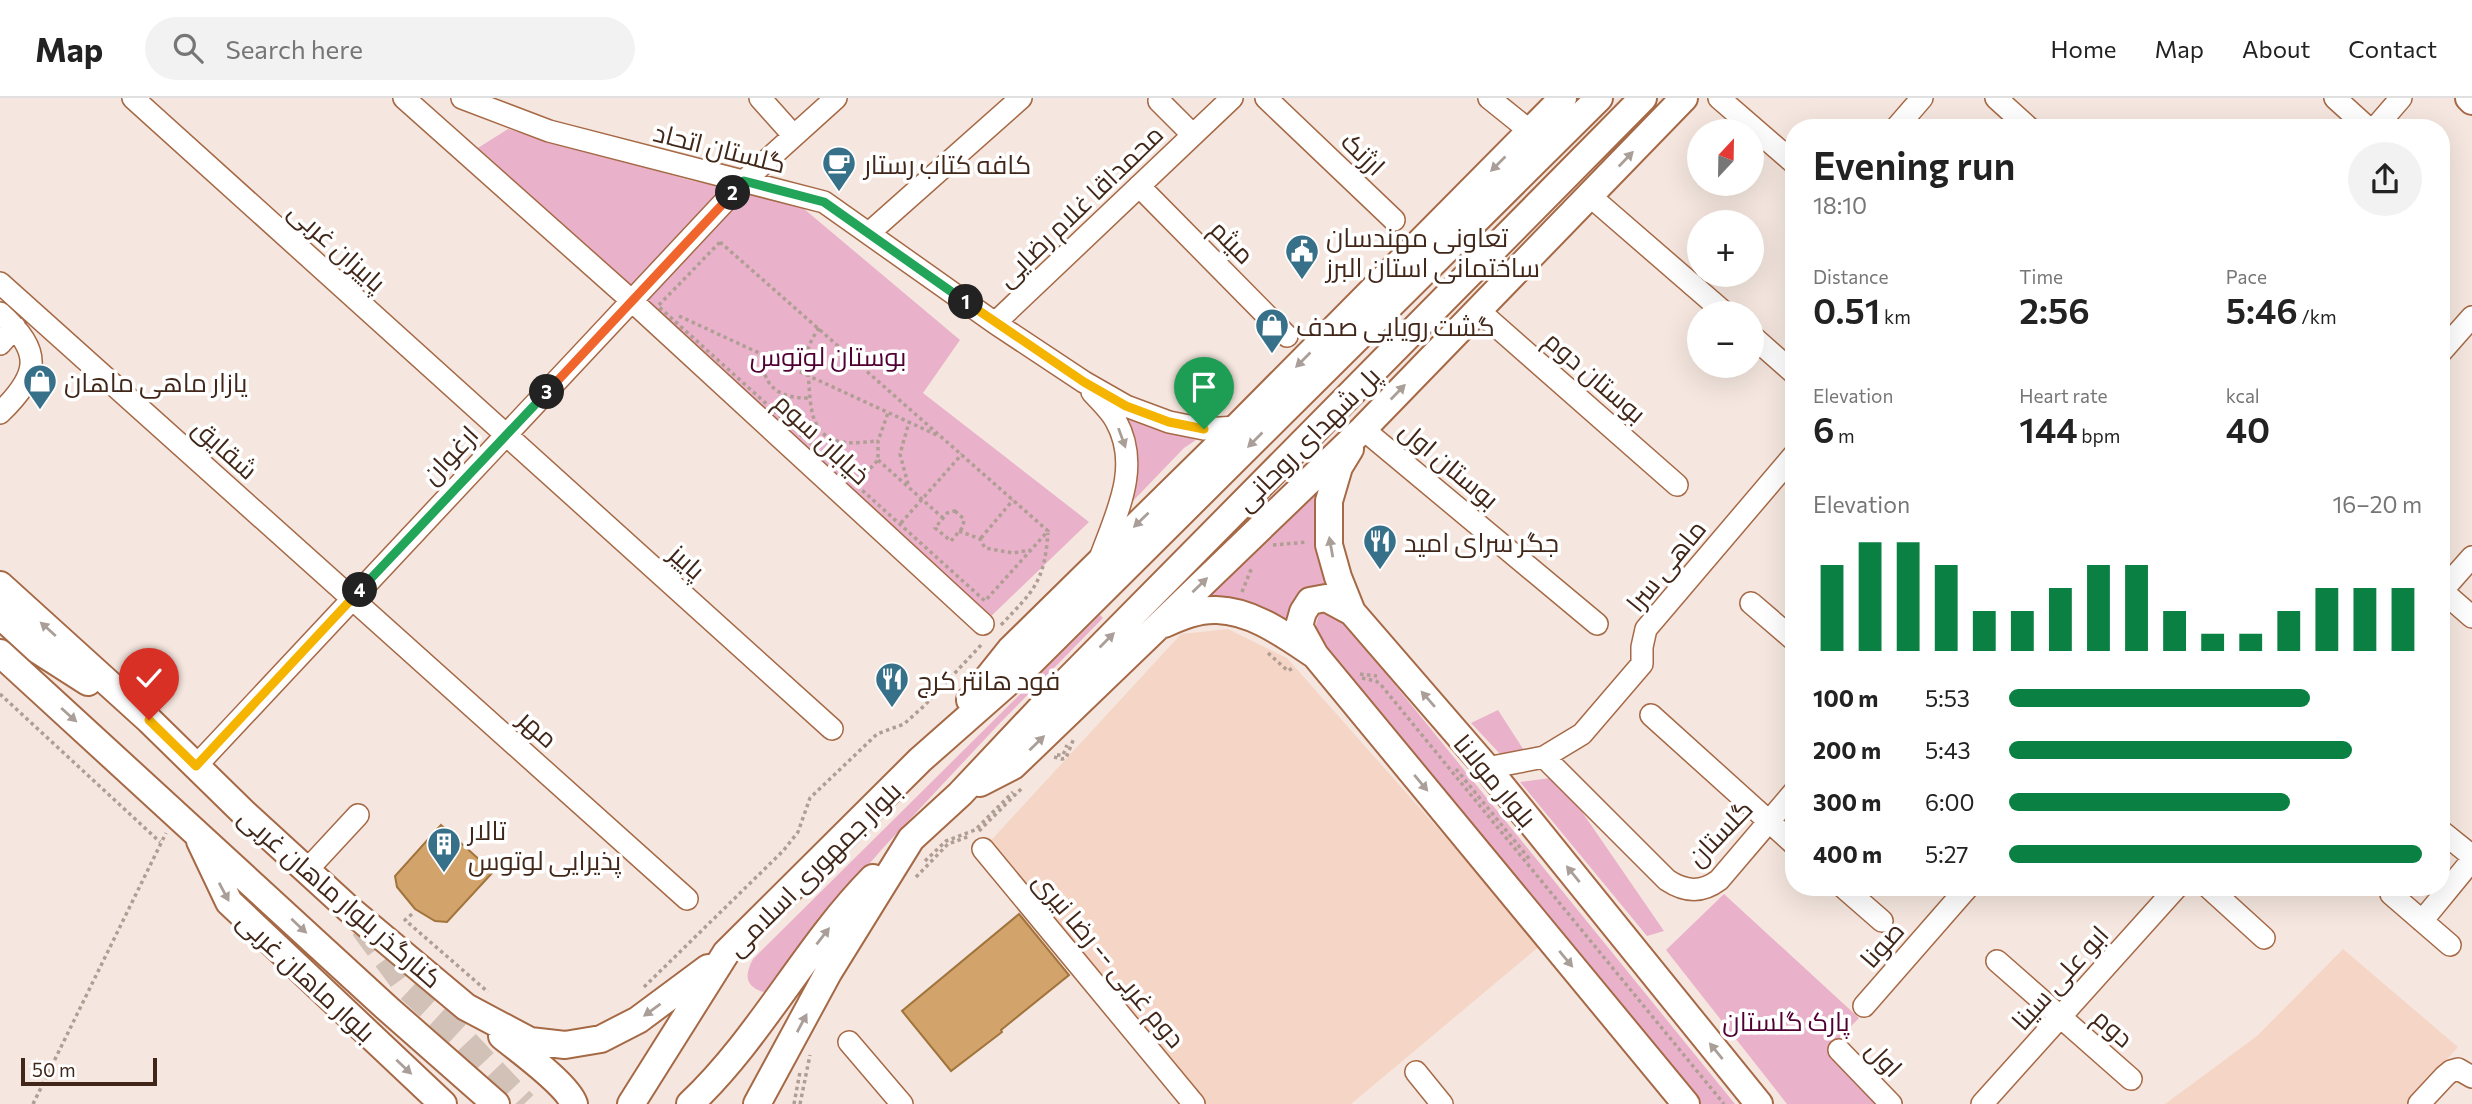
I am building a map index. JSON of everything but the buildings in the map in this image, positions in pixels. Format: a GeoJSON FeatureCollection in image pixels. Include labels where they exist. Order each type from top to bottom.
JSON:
{"type":"FeatureCollection","features":[{"type":"Feature","properties":{"kind":"main road"},"geometry":{"type":"LineString","coordinates":[[920,760],[1010,650],[1237,427],[1563,98]]}},
{"type":"Feature","properties":{"kind":"main road","name":"پل شهدای روحانی"},"geometry":{"type":"LineString","coordinates":[[1030,663],[1599,98]]}},
{"type":"Feature","properties":{"kind":"main road","name":"پل شهدای روحانی"},"geometry":{"type":"LineString","coordinates":[[1059,689],[1643,98]]}},
{"type":"Feature","properties":{"kind":"main road"},"geometry":{"type":"LineString","coordinates":[[960,794],[1013,766],[1363,429],[1685,98]]}},
{"type":"Feature","properties":{"kind":"main road","name":"بلوار مولانا"},"geometry":{"type":"LineString","coordinates":[[1363,429],[1339,467],[1329,502],[1329,545],[1352,612],[1487,768],[1759,1104]]}},
{"type":"Feature","properties":{"kind":"main road","name":"کنارگذر بلوار ماهان غربی"},"geometry":{"type":"LineString","coordinates":[[0,585],[149,720],[349,909],[466,1007],[530,1041],[565,1045],[601,1039],[638,1020],[726,953]]}},
{"type":"Feature","properties":{"kind":"main road"},"geometry":{"type":"LineString","coordinates":[[1307,667],[1299,626],[1303,611],[1310,601],[1326,598],[1352,612]]}},
{"type":"Feature","properties":{"kind":"main road"},"geometry":{"type":"LineString","coordinates":[[1156,627],[1188,614],[1214,610],[1231,612],[1273,628],[1686,1104]]}},
{"type":"Feature","properties":{"kind":"main road"},"geometry":{"type":"LineString","coordinates":[[0,615],[38,650],[149,720]]}},
{"type":"Feature","properties":{"kind":"main road","name":"بلوار ماهان غربی"},"geometry":{"type":"LineString","coordinates":[[0,653],[388,1009]]}},
{"type":"Feature","properties":{"kind":"main road","name":"بلوار جمهوری اسلامی"},"geometry":{"type":"LineString","coordinates":[[633,1104],[647,1076],[726,953],[920,760],[1030,663]]}},
{"type":"Feature","properties":{"kind":"main road","name":"بلوار جمهوری اسلامی"},"geometry":{"type":"LineString","coordinates":[[757,1104],[800,1053],[828,973],[911,839],[960,794],[1059,689]]}},
{"type":"Feature","properties":{"kind":"main road","name":"بلوار ماهان غربی"},"geometry":{"type":"LineString","coordinates":[[187,822],[229,902],[443,1104]]}},
{"type":"Feature","properties":{"kind":"main road"},"geometry":{"type":"LineString","coordinates":[[690,1104],[714,1082],[824,934],[865,886],[911,839]]}},
{"type":"Feature","properties":{"kind":"main road"},"geometry":{"type":"LineString","coordinates":[[466,1007],[557,1083],[574,1104]]}},
{"type":"Feature","properties":{"kind":"main road"},"geometry":{"type":"LineString","coordinates":[[388,1009],[474,1104]]}},
{"type":"Feature","properties":{"kind":"main road"},"geometry":{"type":"LineString","coordinates":[[388,1009],[496,1104]]}},
{"type":"Feature","properties":{"kind":"main road"},"geometry":{"type":"LineString","coordinates":[[774,1104],[800,1053]]}},
{"type":"Feature","properties":{"kind":"street","name":"پاییزان غربی"},"geometry":{"type":"LineString","coordinates":[[133,98],[506,435]]}},
{"type":"Feature","properties":{"kind":"street","name":"خیابان سوم"},"geometry":{"type":"LineString","coordinates":[[404,98],[632,300],[987,633]]}},
{"type":"Feature","properties":{"kind":"street","name":"گلستان اتحاد"},"geometry":{"type":"LineString","coordinates":[[462,98],[549,131],[824,202],[995,323],[1084,382]]}},
{"type":"Feature","properties":{"kind":"street"},"geometry":{"type":"LineString","coordinates":[[760,98],[794,136]]}},
{"type":"Feature","properties":{"kind":"street","name":"ارغوان"},"geometry":{"type":"LineString","coordinates":[[196,766],[744,181],[836,98]]}},
{"type":"Feature","properties":{"kind":"street"},"geometry":{"type":"LineString","coordinates":[[869,233],[1021,98]]}},
{"type":"Feature","properties":{"kind":"street","name":"محمداقا غلام رضایی"},"geometry":{"type":"LineString","coordinates":[[995,323],[1232,98]]}},
{"type":"Feature","properties":{"kind":"street","name":"ارژنک"},"geometry":{"type":"LineString","coordinates":[[1266,98],[1394,220]]}},
{"type":"Feature","properties":{"kind":"street"},"geometry":{"type":"LineString","coordinates":[[1489,98],[1530,131]]}},
{"type":"Feature","properties":{"kind":"street"},"geometry":{"type":"LineString","coordinates":[[1719,98],[1785,155]]}},
{"type":"Feature","properties":{"kind":"street"},"geometry":{"type":"LineString","coordinates":[[1904,119],[1922,98]]}},
{"type":"Feature","properties":{"kind":"street"},"geometry":{"type":"LineString","coordinates":[[1996,98],[2019,119]]}},
{"type":"Feature","properties":{"kind":"street"},"geometry":{"type":"LineString","coordinates":[[2335,98],[2358,119]]}},
{"type":"Feature","properties":{"kind":"street"},"geometry":{"type":"LineString","coordinates":[[2383,119],[2401,98]]}},
{"type":"Feature","properties":{"kind":"street"},"geometry":{"type":"LineString","coordinates":[[1158,100],[1193,135]]}},
{"type":"Feature","properties":{"kind":"street","name":"میثم"},"geometry":{"type":"LineString","coordinates":[[1139,186],[1287,336]]}},
{"type":"Feature","properties":{"kind":"street"},"geometry":{"type":"LineString","coordinates":[[1590,196],[1711,301]]}},
{"type":"Feature","properties":{"kind":"street","name":"شقایق"},"geometry":{"type":"LineString","coordinates":[[0,283],[352,598]]}},
{"type":"Feature","properties":{"kind":"street","name":"بوستان دوم"},"geometry":{"type":"LineString","coordinates":[[1478,310],[1677,485]]}},
{"type":"Feature","properties":{"kind":"street"},"geometry":{"type":"LineString","coordinates":[[2450,342],[2472,317]]}},
{"type":"Feature","properties":{"kind":"street"},"geometry":{"type":"LineString","coordinates":[[0,344],[8,320]]}},
{"type":"Feature","properties":{"kind":"street"},"geometry":{"type":"LineString","coordinates":[[0,413],[19,394],[31,372],[31,351],[8,320]]}},
{"type":"Feature","properties":{"kind":"street"},"geometry":{"type":"LineString","coordinates":[[1764,347],[1785,365]]}},
{"type":"Feature","properties":{"kind":"street"},"geometry":{"type":"LineString","coordinates":[[1084,382],[1126,406],[1169,422],[1204,429],[1237,427]]}},
{"type":"Feature","properties":{"kind":"street"},"geometry":{"type":"LineString","coordinates":[[1084,382],[1116,421],[1128,455],[1125,489],[1099,562]]}},
{"type":"Feature","properties":{"kind":"street","name":"بوستان اول"},"geometry":{"type":"LineString","coordinates":[[1363,429],[1597,624]]}},
{"type":"Feature","properties":{"kind":"street","name":"پاییز"},"geometry":{"type":"LineString","coordinates":[[506,435],[832,729]]}},
{"type":"Feature","properties":{"kind":"street","name":"ماهی سرا"},"geometry":{"type":"LineString","coordinates":[[1487,768],[1544,757],[1582,734],[1642,664],[1646,629],[1785,466]]}},
{"type":"Feature","properties":{"kind":"street"},"geometry":{"type":"LineString","coordinates":[[2450,581],[2472,557]]}},
{"type":"Feature","properties":{"kind":"street","name":"مهر"},"geometry":{"type":"LineString","coordinates":[[352,598],[687,900]]}},
{"type":"Feature","properties":{"kind":"street"},"geometry":{"type":"LineString","coordinates":[[2450,599],[2472,617]]}},
{"type":"Feature","properties":{"kind":"street"},"geometry":{"type":"LineString","coordinates":[[1751,603],[1785,632]]}},
{"type":"Feature","properties":{"kind":"street"},"geometry":{"type":"LineString","coordinates":[[1651,715],[1785,836]]}},
{"type":"Feature","properties":{"kind":"street","name":"گلستان"},"geometry":{"type":"LineString","coordinates":[[1544,757],[1667,880],[1674,885],[1699,891],[1719,880],[1785,803]]}},
{"type":"Feature","properties":{"kind":"street"},"geometry":{"type":"LineString","coordinates":[[307,870],[358,815]]}},
{"type":"Feature","properties":{"kind":"street"},"geometry":{"type":"LineString","coordinates":[[2450,839],[2472,858],[2450,886]]}},
{"type":"Feature","properties":{"kind":"street","name":"دوم غربی -- رضا نیری"},"geometry":{"type":"LineString","coordinates":[[983,849],[1194,1104]]}},
{"type":"Feature","properties":{"kind":"street"},"geometry":{"type":"LineString","coordinates":[[1853,896],[1882,921]]}},
{"type":"Feature","properties":{"kind":"street","name":"صونا"},"geometry":{"type":"LineString","coordinates":[[1864,1006],[1960,896]]}},
{"type":"Feature","properties":{"kind":"street","name":"ابو علی سینا"},"geometry":{"type":"LineString","coordinates":[[1982,1104],[2169,896]]}},
{"type":"Feature","properties":{"kind":"street"},"geometry":{"type":"LineString","coordinates":[[2218,896],[2264,938]]}},
{"type":"Feature","properties":{"kind":"street"},"geometry":{"type":"LineString","coordinates":[[2393,896],[2450,944]]}},
{"type":"Feature","properties":{"kind":"street"},"geometry":{"type":"LineString","coordinates":[[2422,921],[2442,896]]}},
{"type":"Feature","properties":{"kind":"street","name":"دوم"},"geometry":{"type":"LineString","coordinates":[[1997,961],[2131,1079]]}},
{"type":"Feature","properties":{"kind":"street"},"geometry":{"type":"LineString","coordinates":[[849,1042],[902,1104]]}},
{"type":"Feature","properties":{"kind":"street","name":"اول"},"geometry":{"type":"LineString","coordinates":[[1839,1050],[1891,1104]]}},
{"type":"Feature","properties":{"kind":"street"},"geometry":{"type":"LineString","coordinates":[[2420,1104],[2451,1071],[2458,1069],[2470,1072]]}},
{"type":"Feature","properties":{"kind":"street"},"geometry":{"type":"LineString","coordinates":[[1416,1072],[1442,1104]]}},
{"type":"Feature","properties":{"kind":"path"},"geometry":{"type":"LineString","coordinates":[[658,306],[720,242],[1048,531]]}},
{"type":"Feature","properties":{"kind":"path"},"geometry":{"type":"LineString","coordinates":[[658,306],[985,601],[1048,531]]}},
{"type":"Feature","properties":{"kind":"path"},"geometry":{"type":"LineString","coordinates":[[658,306],[945,439]]}},
{"type":"Feature","properties":{"kind":"path"},"geometry":{"type":"LineString","coordinates":[[819,328],[805,359],[812,414],[820,429],[832,440],[878,441]]}},
{"type":"Feature","properties":{"kind":"path"},"geometry":{"type":"LineString","coordinates":[[761,354],[762,369],[768,383],[779,394],[808,398]]}},
{"type":"Feature","properties":{"kind":"path"},"geometry":{"type":"LineString","coordinates":[[856,485],[878,460],[878,441],[888,413]]}},
{"type":"Feature","properties":{"kind":"path"},"geometry":{"type":"LineString","coordinates":[[909,422],[900,454],[909,487]]}},
{"type":"Feature","properties":{"kind":"path"},"geometry":{"type":"LineString","coordinates":[[900,525],[962,454]]}},
{"type":"Feature","properties":{"kind":"path"},"geometry":{"type":"LineString","coordinates":[[878,460],[943,518]]}},
{"type":"Feature","properties":{"kind":"path"},"geometry":{"type":"LineString","coordinates":[[980,539],[1013,500]]}},
{"type":"Feature","properties":{"kind":"path"},"geometry":{"type":"LineString","coordinates":[[955,511],[964,519],[963,527],[951,541],[935,528],[943,518],[947,513],[955,511]]}},
{"type":"Feature","properties":{"kind":"path"},"geometry":{"type":"LineString","coordinates":[[959,531],[980,539],[985,548],[999,552],[1031,550]]}},
{"type":"Feature","properties":{"kind":"path"},"geometry":{"type":"LineString","coordinates":[[642,988],[783,851],[798,832],[810,798],[877,734],[904,724],[924,706],[987,633],[1033,591],[1046,564],[1048,531]]}},
{"type":"Feature","properties":{"kind":"path"},"geometry":{"type":"LineString","coordinates":[[1271,545],[1317,541]]}},
{"type":"Feature","properties":{"kind":"path"},"geometry":{"type":"LineString","coordinates":[[1239,601],[1256,557]]}},
{"type":"Feature","properties":{"kind":"path"},"geometry":{"type":"LineString","coordinates":[[1263,647],[1289,667],[1295,663],[1307,667]]}},
{"type":"Feature","properties":{"kind":"path"},"geometry":{"type":"LineString","coordinates":[[1724,1104],[1381,685],[1359,676],[1372,675],[1384,680],[1730,1104]]}},
{"type":"Feature","properties":{"kind":"path"},"geometry":{"type":"LineString","coordinates":[[0,694],[160,842]]}},
{"type":"Feature","properties":{"kind":"path"},"geometry":{"type":"LineString","coordinates":[[1047,760],[1053,753],[1063,755],[1076,728]]}},
{"type":"Feature","properties":{"kind":"path"},"geometry":{"type":"LineString","coordinates":[[914,876],[946,841],[975,830],[1030,778]]}},
{"type":"Feature","properties":{"kind":"path"},"geometry":{"type":"LineString","coordinates":[[33,1104],[160,842],[187,822]]}},
{"type":"Feature","properties":{"kind":"path"},"geometry":{"type":"LineString","coordinates":[[412,914],[405,920],[494,997]]}},
{"type":"Feature","properties":{"kind":"path"},"geometry":{"type":"LineString","coordinates":[[794,1104],[800,1053]]}},
{"type":"Feature","properties":{"kind":"path"},"geometry":{"type":"LineString","coordinates":[[800,1053],[800,1104]]}},
{"type":"Feature","properties":{"kind":"shaded area"},"geometry":{"type":"Polygon","coordinates":[[[1228,629],[1287,658],[1541,945],[1351,1104],[1194,1104],[983,849],[1181,634],[1228,629]]]}},
{"type":"Feature","properties":{"kind":"shaded area"},"geometry":{"type":"Polygon","coordinates":[[[2343,949],[2458,1047],[2407,1104],[2165,1104],[2257,1036],[2343,949]]]}},
{"type":"Feature","properties":{"kind":"green space","name":"بوستان لوتوس"},"geometry":{"type":"Polygon","coordinates":[[[508,129],[689,180],[797,203],[960,340],[923,393],[1089,522],[983,624],[462,158],[508,129]]]}},
{"type":"Feature","properties":{"kind":"green space"},"geometry":{"type":"Polygon","coordinates":[[[1124,417],[1196,440],[1184,448],[1131,503],[1128,500],[1138,458],[1124,417]]]}},
{"type":"Feature","properties":{"kind":"green space"},"geometry":{"type":"Polygon","coordinates":[[[1323,475],[1330,589],[1300,597],[1292,606],[1285,624],[1195,598],[1323,475]]]}},
{"type":"Feature","properties":{"kind":"green space"},"geometry":{"type":"Polygon","coordinates":[[[1319,614],[1336,614],[1366,649],[1735,1104],[1701,1104],[1330,652],[1315,628],[1319,614]]]}},
{"type":"Feature","properties":{"kind":"green space"},"geometry":{"type":"Polygon","coordinates":[[[1100,615],[1103,618],[884,847],[834,904],[774,986],[763,992],[752,986],[748,974],[753,959],[1100,615]]]}},
{"type":"Feature","properties":{"kind":"green space"},"geometry":{"type":"Polygon","coordinates":[[[1498,710],[1527,755],[1501,755],[1471,723],[1498,710]]]}},
{"type":"Feature","properties":{"kind":"green space"},"geometry":{"type":"Polygon","coordinates":[[[1558,777],[1664,931],[1647,936],[1520,782],[1558,777]]]}},
{"type":"Feature","properties":{"kind":"green space","name":"پارک گلستان"},"geometry":{"type":"Polygon","coordinates":[[[1724,894],[1859,1018],[1828,1050],[1878,1104],[1787,1104],[1666,950],[1724,894]]]}},
{"type":"Feature","properties":{"kind":"tunnel"},"geometry":{"type":"LineString","coordinates":[[363,927],[407,987],[458,1034],[524,1104]]}},
{"type":"Feature","properties":{"kind":"place","name":"کافه کتاب رستار"},"geometry":{"type":"Point","coordinates":[839,193]}},
{"type":"Feature","properties":{"kind":"place","name":"تعاونی مهندسان ساختمانی استان البرز"},"geometry":{"type":"Point","coordinates":[1302,281]}},
{"type":"Feature","properties":{"kind":"place","name":"گشت رویایی صدف"},"geometry":{"type":"Point","coordinates":[1272,355]}},
{"type":"Feature","properties":{"kind":"place","name":"یازار ماهی ماهان"},"geometry":{"type":"Point","coordinates":[40,411]}},
{"type":"Feature","properties":{"kind":"place","name":"جگر سرای امید"},"geometry":{"type":"Point","coordinates":[1380,571]}},
{"type":"Feature","properties":{"kind":"place","name":"فود هانتر کرج"},"geometry":{"type":"Point","coordinates":[892,709]}},
{"type":"Feature","properties":{"kind":"place","name":"تالار پذیرایی لوتوس"},"geometry":{"type":"Point","coordinates":[444,874]}},
{"type":"Feature","properties":{"kind":"route"},"geometry":{"type":"LineString","coordinates":[[149,720],[196,766],[744,181],[824,202],[995,323],[1084,382],[1126,406],[1169,422],[1204,429]]}}]}
